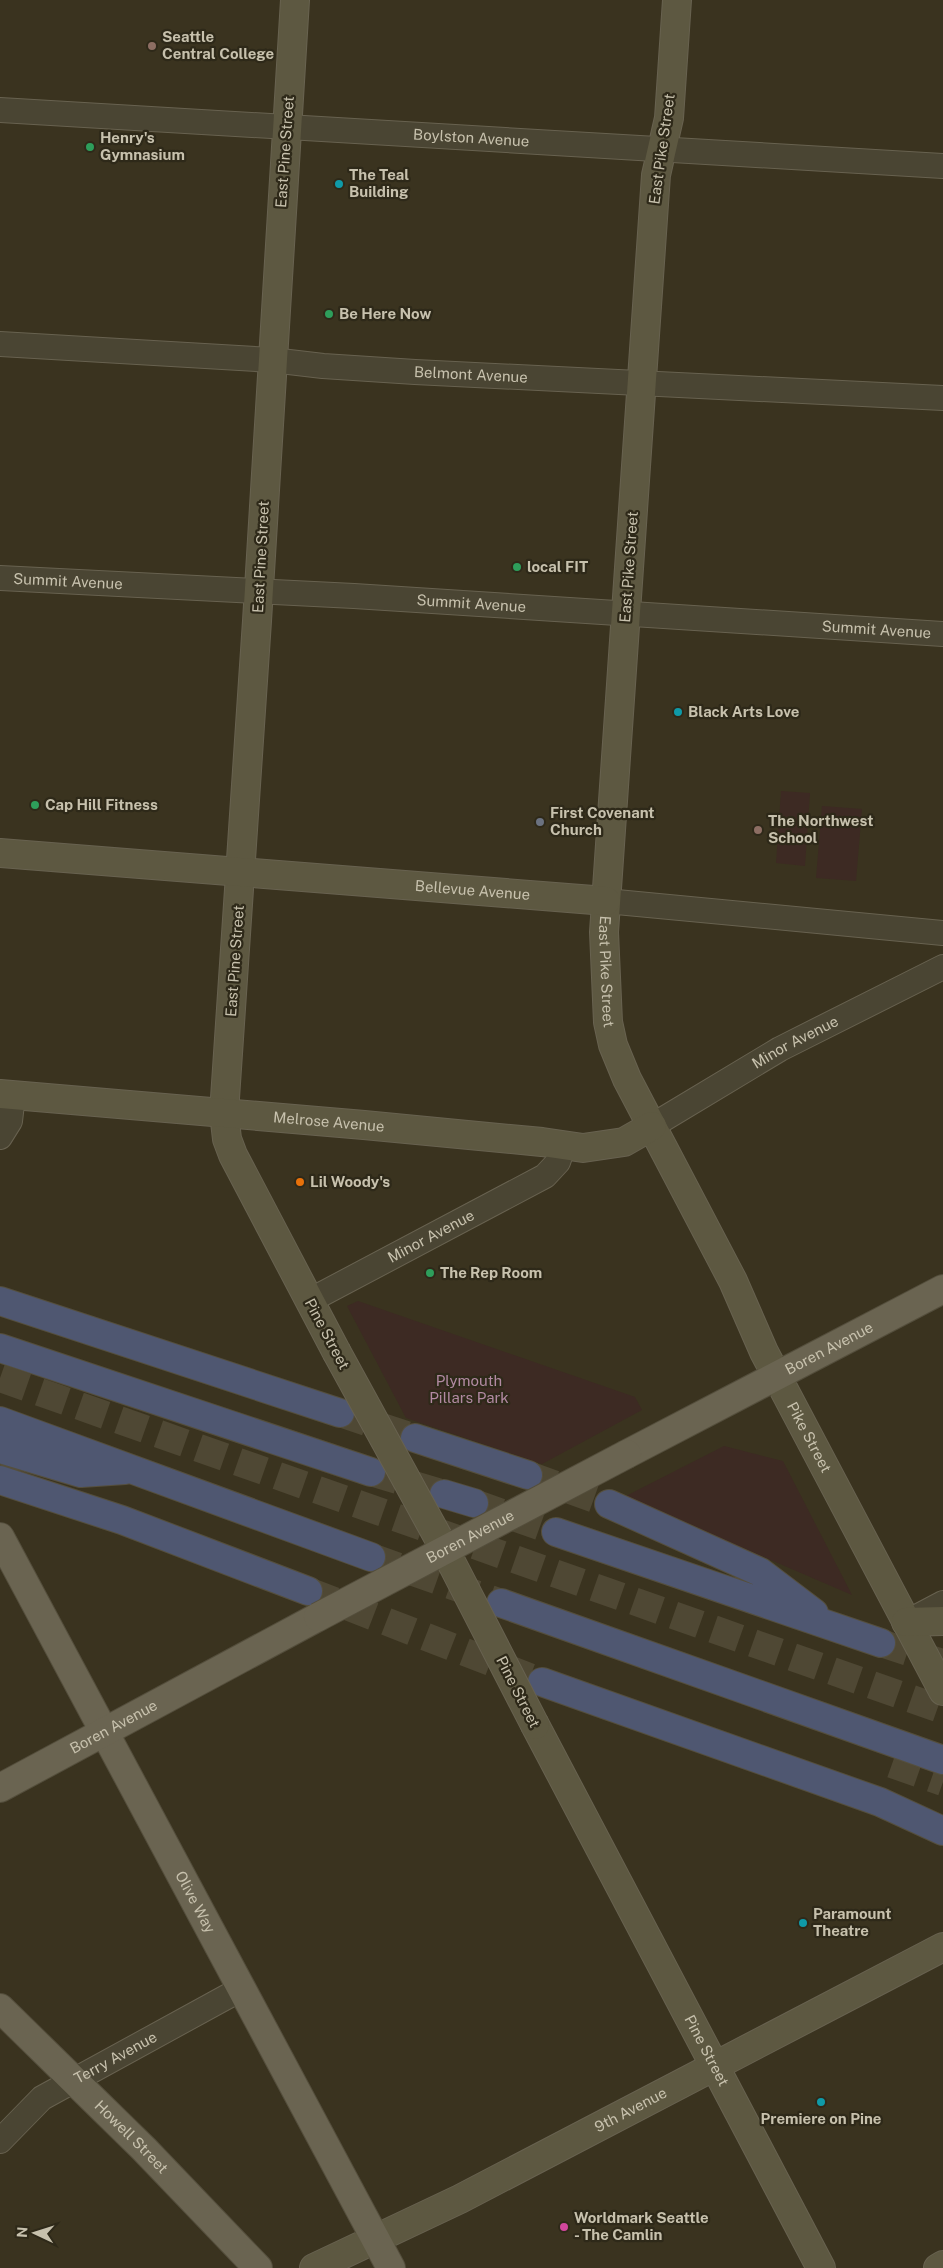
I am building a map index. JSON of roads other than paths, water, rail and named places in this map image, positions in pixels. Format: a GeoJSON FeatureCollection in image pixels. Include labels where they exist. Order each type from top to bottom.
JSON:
{"type":"FeatureCollection","features":[{"type":"Feature","properties":{"kind":"highway"},"geometry":{"type":"LineString","coordinates":[[0,1301],[340,1413]]}},
{"type":"Feature","properties":{"kind":"highway"},"geometry":{"type":"LineString","coordinates":[[0,1348],[371,1472]]}},
{"type":"Feature","properties":{"kind":"highway"},"geometry":{"type":"LineString","coordinates":[[0,1421],[371,1557]]}},
{"type":"Feature","properties":{"kind":"highway"},"geometry":{"type":"LineString","coordinates":[[415,1438],[528,1475]]}},
{"type":"Feature","properties":{"kind":"highway"},"geometry":{"type":"LineString","coordinates":[[0,1449],[80,1473],[134,1470]]}},
{"type":"Feature","properties":{"kind":"highway"},"geometry":{"type":"LineString","coordinates":[[0,1480],[122,1520],[308,1591]]}},
{"type":"Feature","properties":{"kind":"highway"},"geometry":{"type":"LineString","coordinates":[[444,1494],[474,1503]]}},
{"type":"Feature","properties":{"kind":"highway"},"geometry":{"type":"LineString","coordinates":[[610,1504],[760,1572],[831,1626]]}},
{"type":"Feature","properties":{"kind":"highway"},"geometry":{"type":"LineString","coordinates":[[556,1532],[881,1643]]}},
{"type":"Feature","properties":{"kind":"highway"},"geometry":{"type":"LineString","coordinates":[[501,1603],[828,1721],[943,1760]]}},
{"type":"Feature","properties":{"kind":"highway"},"geometry":{"type":"LineString","coordinates":[[542,1682],[880,1802],[943,1831]]}},
{"type":"Feature","properties":{"kind":"highway"},"geometry":{"type":"LineString","coordinates":[[828,1721],[892,1764]]}},
{"type":"Feature","properties":{"kind":"main road","name":"East Pine Street"},"geometry":{"type":"LineString","coordinates":[[224,1113],[259,592],[295,0]]}},
{"type":"Feature","properties":{"kind":"main road","name":"East Pike Street"},"geometry":{"type":"LineString","coordinates":[[652,1126],[621,1066],[608,1022],[604,932],[656,175],[669,118],[677,0]]}},
{"type":"Feature","properties":{"kind":"main road","name":"Bellevue Avenue"},"geometry":{"type":"LineString","coordinates":[[0,853],[606,901]]}},
{"type":"Feature","properties":{"kind":"main road","name":"Melrose Avenue"},"geometry":{"type":"LineString","coordinates":[[7,1094],[583,1148],[624,1142],[652,1126]]}},
{"type":"Feature","properties":{"kind":"main road","name":"Pine Street"},"geometry":{"type":"LineString","coordinates":[[224,1113],[227,1139],[233,1155],[309,1301],[444,1550],[821,2268]]}},
{"type":"Feature","properties":{"kind":"main road","name":"Pike Street"},"geometry":{"type":"LineString","coordinates":[[652,1126],[733,1281],[764,1352],[943,1691]]}},
{"type":"Feature","properties":{"kind":"main road","name":"Boren Avenue"},"geometry":{"type":"LineString","coordinates":[[0,1788],[444,1550],[943,1288]]}},
{"type":"Feature","properties":{"kind":"main road","name":"Olive Way"},"geometry":{"type":"LineString","coordinates":[[0,1537],[391,2268]]}},
{"type":"Feature","properties":{"kind":"main road"},"geometry":{"type":"LineString","coordinates":[[906,1622],[943,1620]]}},
{"type":"Feature","properties":{"kind":"main road","name":"9th Avenue"},"geometry":{"type":"LineString","coordinates":[[314,2268],[375,2240],[715,2068],[943,1947]]}},
{"type":"Feature","properties":{"kind":"main road","name":"Howell Street"},"geometry":{"type":"LineString","coordinates":[[0,2008],[144,2149],[258,2268]]}},
{"type":"Feature","properties":{"kind":"main road"},"geometry":{"type":"LineString","coordinates":[[938,2268],[943,2265]]}},
{"type":"Feature","properties":{"kind":"street","name":"Boylston Avenue"},"geometry":{"type":"LineString","coordinates":[[0,110],[287,126],[661,151],[943,166]]}},
{"type":"Feature","properties":{"kind":"street","name":"Belmont Avenue"},"geometry":{"type":"LineString","coordinates":[[0,344],[272,360],[323,366],[415,372],[943,398]]}},
{"type":"Feature","properties":{"kind":"street","name":"Summit Avenue"},"geometry":{"type":"LineString","coordinates":[[0,578],[943,634]]}},
{"type":"Feature","properties":{"kind":"street","name":"Bellevue Avenue"},"geometry":{"type":"LineString","coordinates":[[606,901],[943,933]]}},
{"type":"Feature","properties":{"kind":"street","name":"Minor Avenue"},"geometry":{"type":"LineString","coordinates":[[652,1126],[780,1049],[943,967]]}},
{"type":"Feature","properties":{"kind":"street"},"geometry":{"type":"LineString","coordinates":[[0,1137],[10,1121],[7,1094]]}},
{"type":"Feature","properties":{"kind":"street","name":"Minor Avenue"},"geometry":{"type":"LineString","coordinates":[[309,1301],[545,1176],[558,1162],[564,1145]]}},
{"type":"Feature","properties":{"kind":"street"},"geometry":{"type":"LineString","coordinates":[[906,1622],[943,1603]]}},
{"type":"Feature","properties":{"kind":"street","name":"Terry Avenue"},"geometry":{"type":"LineString","coordinates":[[0,2141],[42,2098],[241,1989]]}},
{"type":"Feature","properties":{"kind":"tunnel"},"geometry":{"type":"LineString","coordinates":[[0,1378],[943,1710]]}},
{"type":"Feature","properties":{"kind":"tunnel"},"geometry":{"type":"LineString","coordinates":[[340,1413],[415,1438]]}},
{"type":"Feature","properties":{"kind":"tunnel"},"geometry":{"type":"LineString","coordinates":[[371,1472],[444,1494]]}},
{"type":"Feature","properties":{"kind":"tunnel"},"geometry":{"type":"LineString","coordinates":[[528,1475],[609,1504]]}},
{"type":"Feature","properties":{"kind":"tunnel"},"geometry":{"type":"LineString","coordinates":[[474,1503],[556,1532]]}},
{"type":"Feature","properties":{"kind":"tunnel"},"geometry":{"type":"LineString","coordinates":[[371,1557],[501,1603]]}},
{"type":"Feature","properties":{"kind":"tunnel"},"geometry":{"type":"LineString","coordinates":[[308,1591],[542,1682]]}},
{"type":"Feature","properties":{"kind":"tunnel"},"geometry":{"type":"LineString","coordinates":[[881,1643],[942,1663]]}},
{"type":"Feature","properties":{"kind":"tunnel"},"geometry":{"type":"LineString","coordinates":[[892,1764],[943,1782]]}},
{"type":"Feature","properties":{"kind":"place","name":"Seattle Central College"},"geometry":{"type":"Point","coordinates":[152,46]}},
{"type":"Feature","properties":{"kind":"place","name":"Henry's Gymnasium"},"geometry":{"type":"Point","coordinates":[90,147]}},
{"type":"Feature","properties":{"kind":"place","name":"The Teal Building"},"geometry":{"type":"Point","coordinates":[339,184]}},
{"type":"Feature","properties":{"kind":"place","name":"Be Here Now"},"geometry":{"type":"Point","coordinates":[329,314]}},
{"type":"Feature","properties":{"kind":"place","name":"local FIT"},"geometry":{"type":"Point","coordinates":[517,567]}},
{"type":"Feature","properties":{"kind":"place","name":"Black Arts Love"},"geometry":{"type":"Point","coordinates":[678,712]}},
{"type":"Feature","properties":{"kind":"place","name":"Cap Hill Fitness"},"geometry":{"type":"Point","coordinates":[35,805]}},
{"type":"Feature","properties":{"kind":"place","name":"First Covenant Church"},"geometry":{"type":"Point","coordinates":[540,822]}},
{"type":"Feature","properties":{"kind":"place","name":"The Northwest School"},"geometry":{"type":"Point","coordinates":[758,830]}},
{"type":"Feature","properties":{"kind":"place","name":"Lil Woody's"},"geometry":{"type":"Point","coordinates":[300,1182]}},
{"type":"Feature","properties":{"kind":"place","name":"The Rep Room"},"geometry":{"type":"Point","coordinates":[430,1273]}},
{"type":"Feature","properties":{"kind":"place","name":"Paramount Theatre"},"geometry":{"type":"Point","coordinates":[803,1923]}},
{"type":"Feature","properties":{"kind":"place","name":"Premiere on Pine"},"geometry":{"type":"Point","coordinates":[821,2102]}},
{"type":"Feature","properties":{"kind":"place","name":"Worldmark Seattle - The Camlin"},"geometry":{"type":"Point","coordinates":[564,2227]}},
{"type":"Feature","properties":{"kind":"park label","name":"Plymouth Pillars Park"},"geometry":{"type":"Point","coordinates":[469,1390]}}]}
